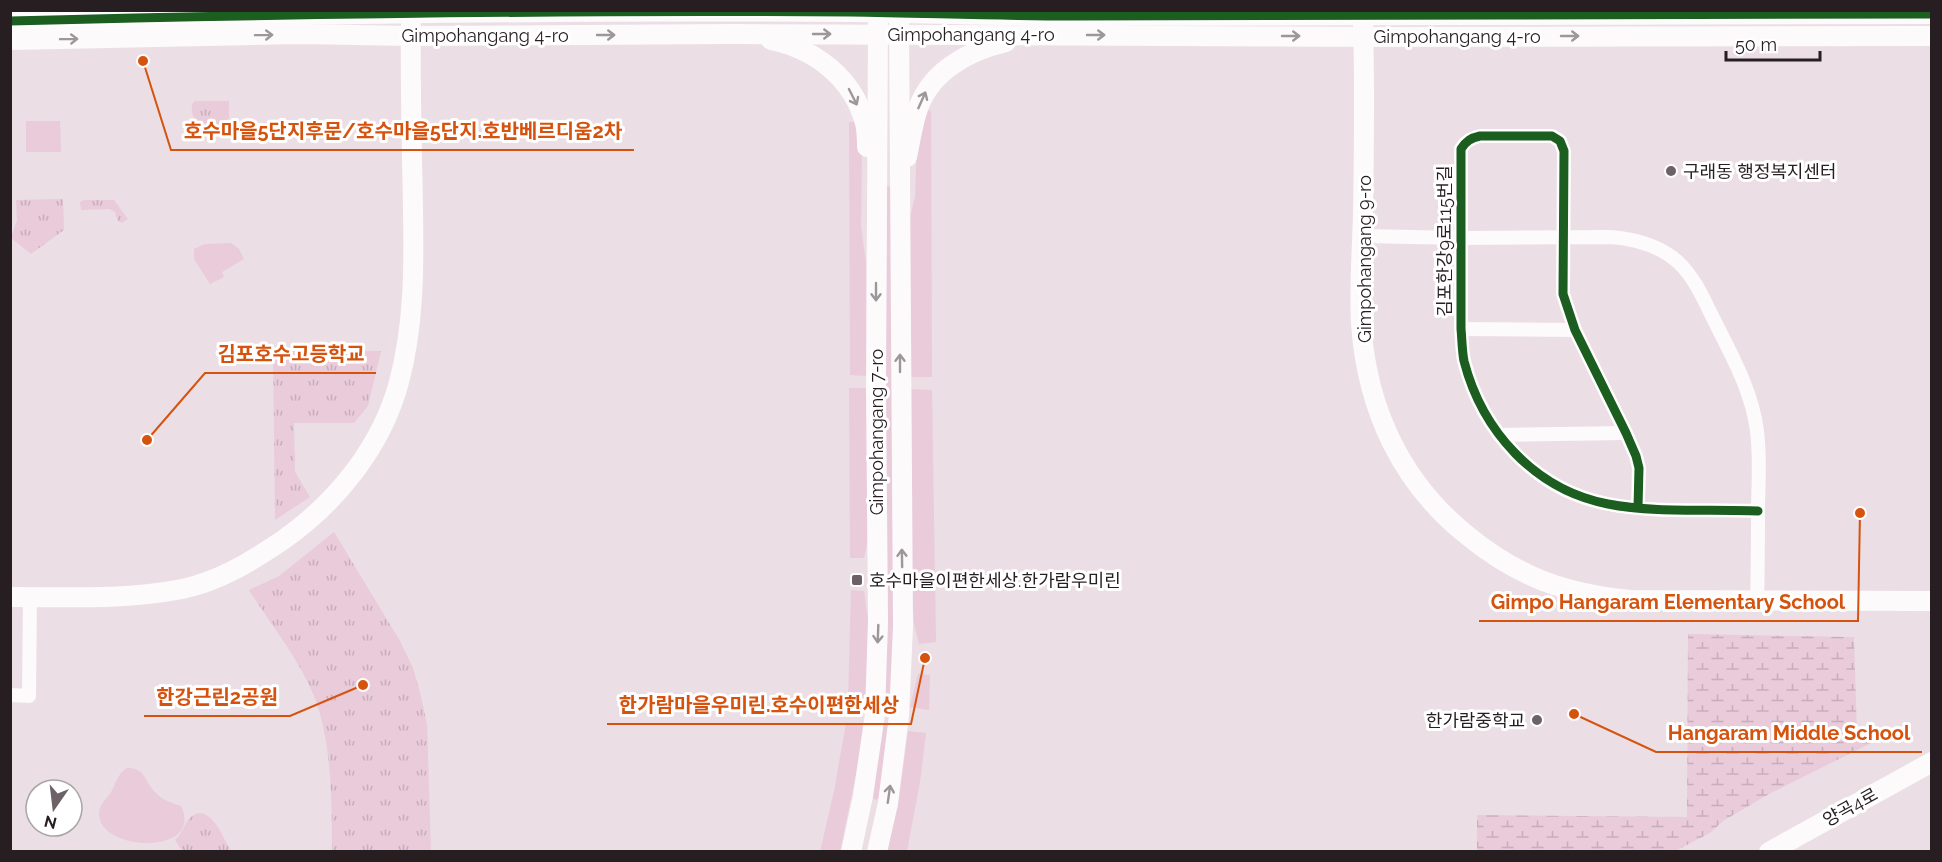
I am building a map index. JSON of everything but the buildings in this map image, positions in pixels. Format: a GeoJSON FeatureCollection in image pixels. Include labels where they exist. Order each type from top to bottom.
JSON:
{"type":"FeatureCollection","features":[{"type":"Feature","properties":{"kind":"street","name":"Gimpohangang 4-ro"},"geometry":{"type":"LineString","coordinates":[[10,21],[412,12],[899,12],[1363,36],[1932,36]]}},
{"type":"Feature","properties":{"kind":"street"},"geometry":{"type":"LineString","coordinates":[[10,695],[29,696],[20,597],[140,595],[183,589],[212,580],[264,553],[296,531],[341,488],[372,445],[398,384],[405,356],[412,305],[414,240],[412,12]]}},
{"type":"Feature","properties":{"kind":"street","name":"Gimpohangang 7-ro"},"geometry":{"type":"LineString","coordinates":[[851,852],[863,796],[875,714],[878,620],[876,397],[878,12]]}},
{"type":"Feature","properties":{"kind":"street","name":"Gimpohangang 7-ro"},"geometry":{"type":"LineString","coordinates":[[877,852],[888,803],[900,716],[903,627],[899,12]]}},
{"type":"Feature","properties":{"kind":"street","name":"Gimpohangang 4-ro"},"geometry":{"type":"LineString","coordinates":[[10,40],[301,34],[411,36],[899,34],[1028,20],[1362,14],[1905,12],[1932,14]]}},
{"type":"Feature","properties":{"kind":"street","name":"Gimpohangang 9-ro"},"geometry":{"type":"LineString","coordinates":[[1362,14],[1361,323],[1364,349],[1379,414],[1391,443],[1411,476],[1434,504],[1484,549],[1520,571],[1567,589],[1594,596],[1630,600],[1932,601]]}},
{"type":"Feature","properties":{"kind":"street"},"geometry":{"type":"LineString","coordinates":[[899,198],[916,114],[927,90],[936,79],[956,63],[1028,20]]}},
{"type":"Feature","properties":{"kind":"street"},"geometry":{"type":"LineString","coordinates":[[733,34],[774,40],[809,53],[832,69],[846,84],[865,123],[877,233]]}},
{"type":"Feature","properties":{"kind":"street","name":"김포한강9로115번길"},"geometry":{"type":"LineString","coordinates":[[1638,507],[1639,468],[1626,433],[1575,330],[1563,294],[1564,151],[1560,141],[1552,136],[1472,138],[1465,142],[1461,149],[1461,329],[1464,358],[1470,382],[1481,406],[1499,435],[1517,457],[1535,471],[1560,487],[1600,502],[1638,507],[1758,511]]}},
{"type":"Feature","properties":{"kind":"street"},"geometry":{"type":"LineString","coordinates":[[1362,236],[1631,238],[1666,253],[1689,273],[1734,360],[1751,403],[1757,430],[1759,458],[1757,600]]}},
{"type":"Feature","properties":{"kind":"street"},"geometry":{"type":"LineString","coordinates":[[1461,329],[1575,330]]}},
{"type":"Feature","properties":{"kind":"street"},"geometry":{"type":"LineString","coordinates":[[1499,435],[1626,433]]}},
{"type":"Feature","properties":{"kind":"street","name":"양곡4로"},"geometry":{"type":"LineString","coordinates":[[1769,852],[1932,762]]}},
{"type":"Feature","properties":{"kind":"green space"},"geometry":{"type":"Polygon","coordinates":[[[195,101],[229,101],[229,118],[219,129],[202,128],[193,115],[192,104],[195,101]]]}},
{"type":"Feature","properties":{"kind":"green space"},"geometry":{"type":"Polygon","coordinates":[[[927,110],[931,111],[932,377],[909,377],[910,217],[915,197],[917,143],[927,110]]]}},
{"type":"Feature","properties":{"kind":"green space"},"geometry":{"type":"Polygon","coordinates":[[[26,121],[60,121],[61,152],[26,152],[26,121]]]}},
{"type":"Feature","properties":{"kind":"green space"},"geometry":{"type":"Polygon","coordinates":[[[849,122],[858,122],[862,144],[861,227],[866,263],[867,376],[850,375],[849,122]]]}},
{"type":"Feature","properties":{"kind":"green space"},"geometry":{"type":"Polygon","coordinates":[[[887,186],[892,187],[895,609],[891,705],[889,706],[884,703],[888,631],[885,419],[887,186]]]}},
{"type":"Feature","properties":{"kind":"green space"},"geometry":{"type":"Polygon","coordinates":[[[63,199],[64,230],[31,254],[11,238],[17,220],[16,200],[63,199]]]}},
{"type":"Feature","properties":{"kind":"green space"},"geometry":{"type":"Polygon","coordinates":[[[114,200],[128,219],[122,223],[118,221],[115,212],[110,209],[81,210],[80,202],[114,200]]]}},
{"type":"Feature","properties":{"kind":"green space"},"geometry":{"type":"Polygon","coordinates":[[[231,243],[239,249],[244,259],[222,272],[224,277],[210,284],[194,259],[194,249],[205,244],[231,243]]]}},
{"type":"Feature","properties":{"kind":"green space"},"geometry":{"type":"Polygon","coordinates":[[[273,351],[381,351],[368,406],[354,423],[294,423],[295,472],[310,497],[275,520],[273,351]]]}},
{"type":"Feature","properties":{"kind":"green space"},"geometry":{"type":"Polygon","coordinates":[[[849,388],[866,388],[869,536],[864,558],[850,558],[849,388]]]}},
{"type":"Feature","properties":{"kind":"green space"},"geometry":{"type":"Polygon","coordinates":[[[910,389],[932,390],[936,642],[919,644],[914,624],[912,591],[910,389]]]}},
{"type":"Feature","properties":{"kind":"green space"},"geometry":{"type":"Polygon","coordinates":[[[334,532],[400,641],[413,668],[427,724],[431,851],[332,851],[330,773],[320,714],[301,669],[249,590],[279,576],[334,532]]]}},
{"type":"Feature","properties":{"kind":"green space"},"geometry":{"type":"Polygon","coordinates":[[[851,590],[864,591],[869,627],[867,702],[848,700],[851,590]]]}},
{"type":"Feature","properties":{"kind":"green space"},"geometry":{"type":"Polygon","coordinates":[[[1688,634],[1854,637],[1857,735],[1871,738],[1871,743],[1769,794],[1723,821],[1710,833],[1675,851],[1477,851],[1477,815],[1687,817],[1688,634]]]}},
{"type":"Feature","properties":{"kind":"green space"},"geometry":{"type":"Polygon","coordinates":[[[918,674],[930,675],[929,710],[910,707],[918,674]]]}},
{"type":"Feature","properties":{"kind":"green space"},"geometry":{"type":"Polygon","coordinates":[[[846,723],[866,726],[840,851],[820,852],[834,791],[846,723]]]}},
{"type":"Feature","properties":{"kind":"green space"},"geometry":{"type":"Polygon","coordinates":[[[889,724],[879,798],[875,800],[872,796],[883,725],[889,724]]]}},
{"type":"Feature","properties":{"kind":"green space"},"geometry":{"type":"Polygon","coordinates":[[[908,731],[926,733],[920,782],[907,851],[887,851],[898,805],[908,731]]]}},
{"type":"Feature","properties":{"kind":"green space"},"geometry":{"type":"Polygon","coordinates":[[[127,768],[138,770],[158,795],[181,806],[184,822],[178,833],[166,840],[149,843],[132,842],[116,836],[104,827],[99,814],[100,808],[119,776],[127,768]]]}},
{"type":"Feature","properties":{"kind":"green space"},"geometry":{"type":"Polygon","coordinates":[[[199,813],[205,814],[218,826],[230,849],[227,852],[182,851],[175,840],[188,820],[199,813]]]}},
{"type":"Feature","properties":{"kind":"cycle path"},"geometry":{"type":"LineString","coordinates":[[10,21],[640,12],[850,12],[1017,16],[1932,14]]}},
{"type":"Feature","properties":{"kind":"cycle path"},"geometry":{"type":"LineString","coordinates":[[1638,507],[1639,468],[1636,456],[1575,330],[1563,294],[1564,151],[1560,141],[1552,136],[1480,136],[1471,139],[1461,149],[1462,349],[1472,387],[1498,433],[1515,454],[1535,471],[1557,486],[1582,497],[1608,504],[1644,509],[1758,511]]}},
{"type":"Feature","properties":{"kind":"place","name":"호수마을5단지후문/호수마을5단지.호반베르디움2차"},"geometry":{"type":"Point","coordinates":[143,61]}},
{"type":"Feature","properties":{"kind":"place","name":"구래동 행정복지센터"},"geometry":{"type":"Point","coordinates":[1671,171]}},
{"type":"Feature","properties":{"kind":"place","name":"김포호수고등학교"},"geometry":{"type":"Point","coordinates":[147,440]}},
{"type":"Feature","properties":{"kind":"place","name":"Gimpo Hangaram Elementary School"},"geometry":{"type":"Point","coordinates":[1860,513]}},
{"type":"Feature","properties":{"kind":"place","name":"호수마을이편한세상.한가람우미린"},"geometry":{"type":"Point","coordinates":[857,580]}},
{"type":"Feature","properties":{"kind":"place","name":"한가람마을우미린.호수이편한세상"},"geometry":{"type":"Point","coordinates":[925,658]}},
{"type":"Feature","properties":{"kind":"place","name":"한강근린2공원"},"geometry":{"type":"Point","coordinates":[363,685]}},
{"type":"Feature","properties":{"kind":"place","name":"Hangaram Middle School"},"geometry":{"type":"Point","coordinates":[1574,714]}},
{"type":"Feature","properties":{"kind":"place","name":"한가람중학교"},"geometry":{"type":"Point","coordinates":[1537,720]}}]}
